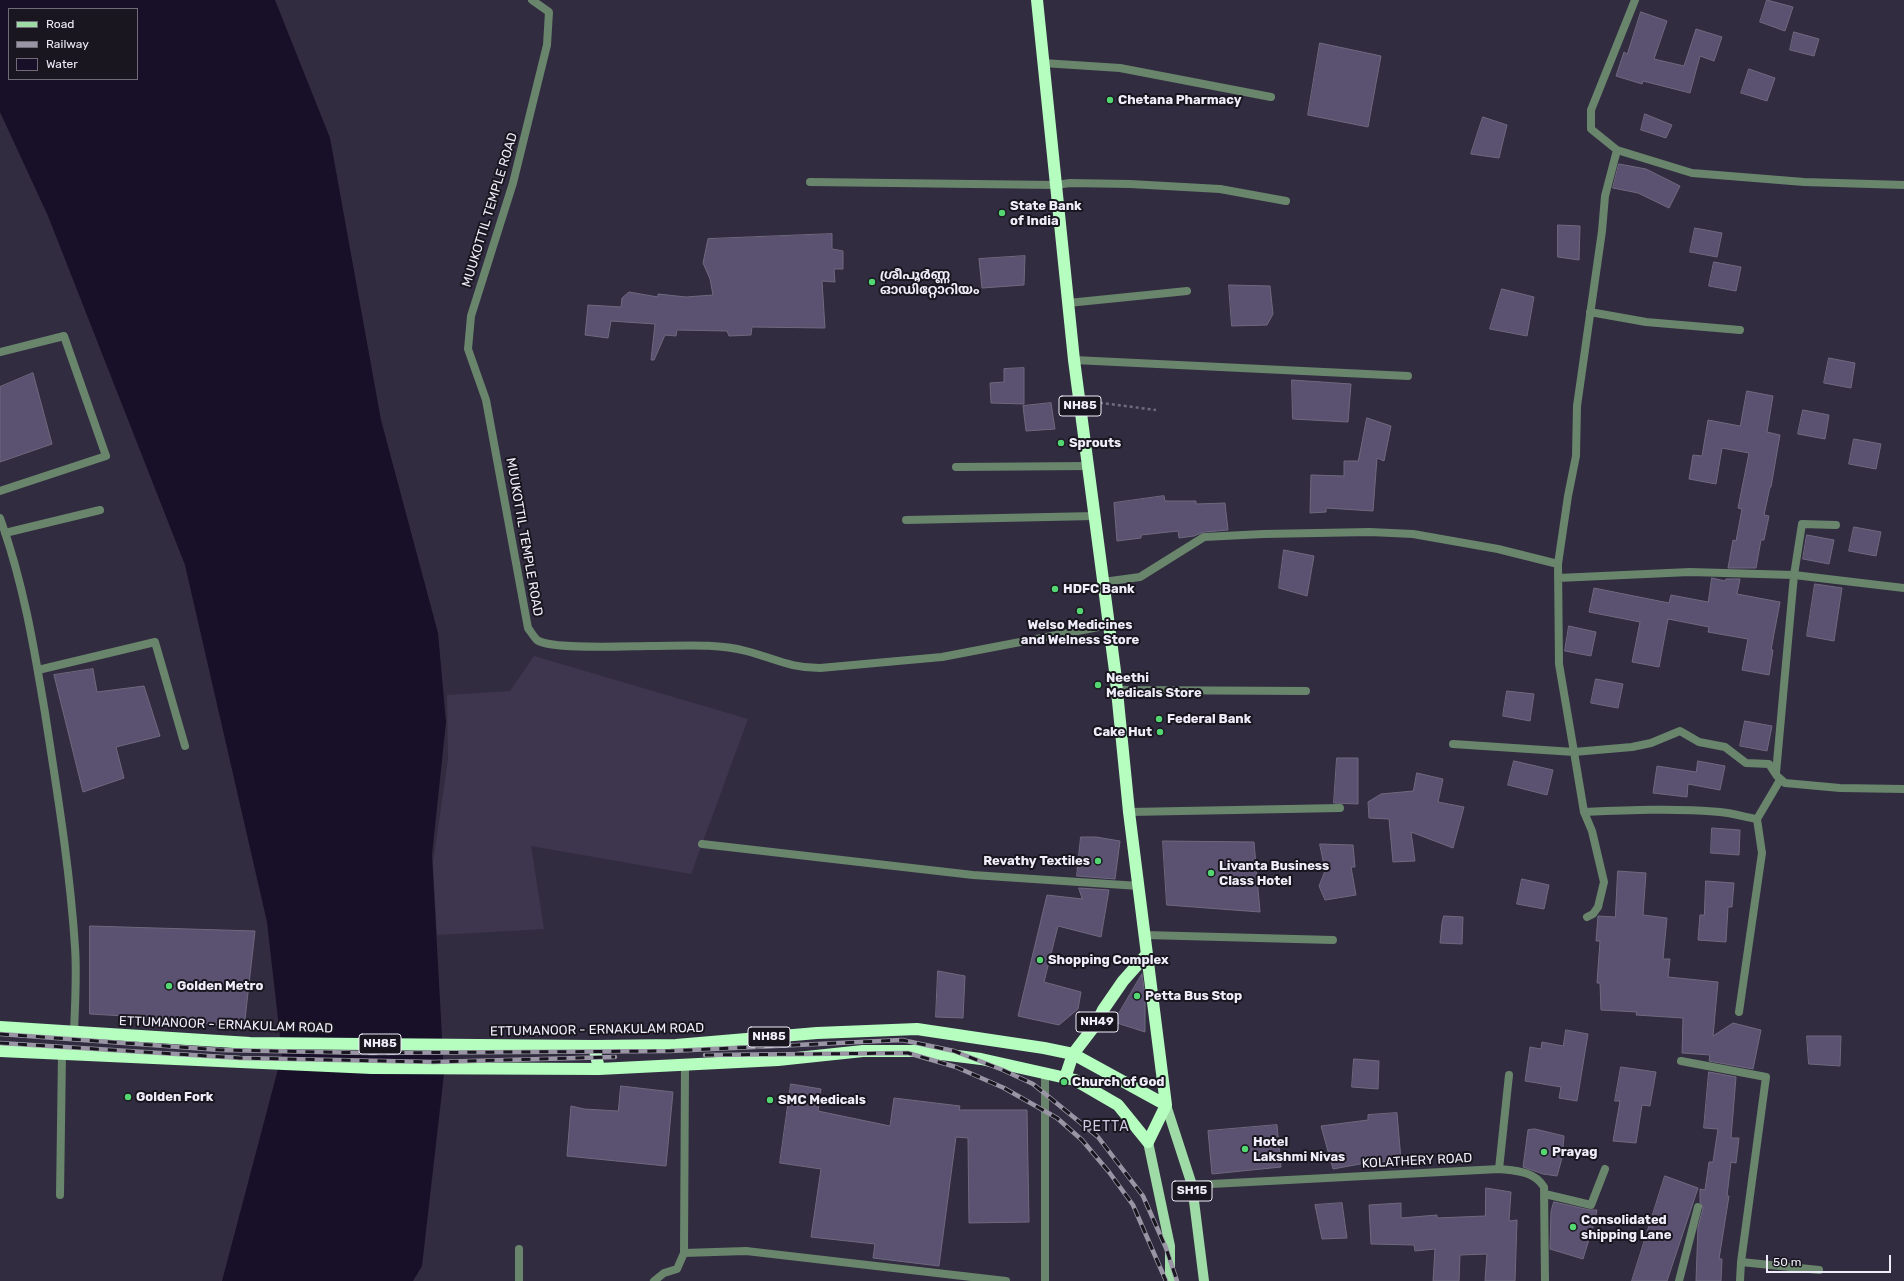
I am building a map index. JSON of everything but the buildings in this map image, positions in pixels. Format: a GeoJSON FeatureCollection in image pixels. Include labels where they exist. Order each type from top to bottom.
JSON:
{"type":"FeatureCollection","features":[{"type":"Feature","properties":{"kind":"highway","name":"NH85"},"geometry":{"type":"LineString","coordinates":[[1037,0],[1074,360],[1104,582],[1117,690],[1129,812]]}},
{"type":"Feature","properties":{"kind":"highway"},"geometry":{"type":"LineString","coordinates":[[0,1051],[372,1068],[599,1069],[686,1066],[778,1060],[863,1051],[917,1051],[981,1059],[1075,1080],[1118,1105],[1148,1142],[1166,1105],[1129,812]]}},
{"type":"Feature","properties":{"kind":"highway","name":"NH49"},"geometry":{"type":"LineString","coordinates":[[1065,1078],[1072,1054],[1096,1024],[1103,1010],[1147,954]]}},
{"type":"Feature","properties":{"kind":"highway","name":"ETTUMANOOR - ERNAKULAM ROAD"},"geometry":{"type":"LineString","coordinates":[[0,1027],[215,1041],[545,1046],[676,1045],[824,1033],[917,1029],[1044,1048],[1072,1054],[1166,1105]]}},
{"type":"Feature","properties":{"kind":"highway"},"geometry":{"type":"LineString","coordinates":[[594,1046],[599,1069]]}},
{"type":"Feature","properties":{"kind":"main road","name":"SH15"},"geometry":{"type":"LineString","coordinates":[[1166,1105],[1192,1185],[1204,1281]]}},
{"type":"Feature","properties":{"kind":"main road"},"geometry":{"type":"LineString","coordinates":[[1148,1142],[1170,1246],[1170,1281]]}},
{"type":"Feature","properties":{"kind":"street","name":"MUUKOTTIL TEMPLE ROAD"},"geometry":{"type":"LineString","coordinates":[[532,0],[549,12],[547,46],[513,183],[471,316],[468,349],[486,400],[528,628],[538,641],[555,645],[710,646],[746,651],[783,664],[802,668],[820,668],[942,657],[1109,625]]}},
{"type":"Feature","properties":{"kind":"street"},"geometry":{"type":"LineString","coordinates":[[1635,0],[1591,110],[1591,129],[1617,150],[1692,173],[1804,182],[1904,185]]}},
{"type":"Feature","properties":{"kind":"street"},"geometry":{"type":"LineString","coordinates":[[1044,63],[1120,68],[1271,97]]}},
{"type":"Feature","properties":{"kind":"street"},"geometry":{"type":"LineString","coordinates":[[1587,917],[1593,914],[1598,907],[1604,882],[1592,831],[1584,812],[1559,664],[1558,564],[1568,496],[1576,456],[1577,406],[1602,231],[1605,196],[1617,150]]}},
{"type":"Feature","properties":{"kind":"street"},"geometry":{"type":"LineString","coordinates":[[810,182],[1056,185],[1070,183],[1130,184],[1220,189],[1286,201]]}},
{"type":"Feature","properties":{"kind":"street"},"geometry":{"type":"LineString","coordinates":[[1068,303],[1187,291]]}},
{"type":"Feature","properties":{"kind":"street"},"geometry":{"type":"LineString","coordinates":[[1590,312],[1646,322],[1740,330]]}},
{"type":"Feature","properties":{"kind":"street"},"geometry":{"type":"LineString","coordinates":[[0,352],[64,336],[106,456],[0,491]]}},
{"type":"Feature","properties":{"kind":"street"},"geometry":{"type":"LineString","coordinates":[[1074,360],[1408,376]]}},
{"type":"Feature","properties":{"kind":"street"},"geometry":{"type":"LineString","coordinates":[[956,466],[1088,466]]}},
{"type":"Feature","properties":{"kind":"street"},"geometry":{"type":"LineString","coordinates":[[5,533],[100,510]]}},
{"type":"Feature","properties":{"kind":"street"},"geometry":{"type":"LineString","coordinates":[[906,520],[1095,516]]}},
{"type":"Feature","properties":{"kind":"street"},"geometry":{"type":"LineString","coordinates":[[0,518],[21,586],[38,670],[54,764],[67,866],[75,949],[74,1032]]}},
{"type":"Feature","properties":{"kind":"street"},"geometry":{"type":"LineString","coordinates":[[1739,1012],[1762,854],[1757,819],[1778,776],[1794,575],[1802,524],[1836,524]]}},
{"type":"Feature","properties":{"kind":"street"},"geometry":{"type":"LineString","coordinates":[[1104,582],[1140,577],[1204,537],[1263,534],[1370,532],[1412,534],[1498,549],[1558,564]]}},
{"type":"Feature","properties":{"kind":"street"},"geometry":{"type":"LineString","coordinates":[[1558,578],[1690,572],[1794,575],[1904,588]]}},
{"type":"Feature","properties":{"kind":"street"},"geometry":{"type":"LineString","coordinates":[[38,670],[156,642],[185,746]]}},
{"type":"Feature","properties":{"kind":"street"},"geometry":{"type":"LineString","coordinates":[[1117,690],[1306,691]]}},
{"type":"Feature","properties":{"kind":"street"},"geometry":{"type":"LineString","coordinates":[[1453,744],[1574,752],[1632,747],[1651,743],[1680,731],[1699,742],[1725,747],[1746,763],[1769,764],[1785,783],[1840,788],[1904,789]]}},
{"type":"Feature","properties":{"kind":"street"},"geometry":{"type":"LineString","coordinates":[[1129,812],[1340,808]]}},
{"type":"Feature","properties":{"kind":"street"},"geometry":{"type":"LineString","coordinates":[[1584,812],[1655,809],[1722,812],[1757,819]]}},
{"type":"Feature","properties":{"kind":"street"},"geometry":{"type":"LineString","coordinates":[[702,844],[973,875],[1139,886]]}},
{"type":"Feature","properties":{"kind":"street"},"geometry":{"type":"LineString","coordinates":[[1145,935],[1333,940]]}},
{"type":"Feature","properties":{"kind":"street"},"geometry":{"type":"LineString","coordinates":[[60,1195],[62,1054]]}},
{"type":"Feature","properties":{"kind":"street"},"geometry":{"type":"LineString","coordinates":[[1681,1061],[1766,1077],[1741,1262],[1740,1281]]}},
{"type":"Feature","properties":{"kind":"street"},"geometry":{"type":"LineString","coordinates":[[654,1281],[664,1273],[677,1269],[684,1253],[686,1066]]}},
{"type":"Feature","properties":{"kind":"street"},"geometry":{"type":"LineString","coordinates":[[1045,1074],[1045,1281]]}},
{"type":"Feature","properties":{"kind":"street"},"geometry":{"type":"LineString","coordinates":[[1499,1169],[1509,1075]]}},
{"type":"Feature","properties":{"kind":"street","name":"KOLATHERY ROAD"},"geometry":{"type":"LineString","coordinates":[[1192,1185],[1499,1169],[1521,1172],[1535,1176],[1544,1187],[1545,1281]]}},
{"type":"Feature","properties":{"kind":"street"},"geometry":{"type":"LineString","coordinates":[[1545,1194],[1592,1204],[1605,1169]]}},
{"type":"Feature","properties":{"kind":"street"},"geometry":{"type":"LineString","coordinates":[[1679,1281],[1698,1207]]}},
{"type":"Feature","properties":{"kind":"street"},"geometry":{"type":"LineString","coordinates":[[519,1249],[519,1281]]}},
{"type":"Feature","properties":{"kind":"street"},"geometry":{"type":"LineString","coordinates":[[684,1253],[746,1250],[1006,1281]]}},
{"type":"Feature","properties":{"kind":"street"},"geometry":{"type":"LineString","coordinates":[[1741,1262],[1819,1270]]}},
{"type":"Feature","properties":{"kind":"path"},"geometry":{"type":"LineString","coordinates":[[1080,400],[1156,410]]}},
{"type":"Feature","properties":{"kind":"shaded area"},"geometry":{"type":"Polygon","coordinates":[[[534,656],[748,719],[691,874],[531,846],[544,929],[437,935],[433,863],[448,759],[447,695],[510,691],[534,656]]]}},
{"type":"Feature","properties":{"kind":"water"},"geometry":{"type":"Polygon","coordinates":[[[0,0],[275,0],[330,138],[381,420],[438,633],[446,722],[432,855],[444,1074],[422,1266],[413,1281],[222,1281],[282,1054],[267,922],[185,565],[48,216],[0,112],[0,0]]]}},
{"type":"Feature","properties":{"kind":"railway"},"geometry":{"type":"LineString","coordinates":[[0,1034],[220,1050],[371,1053],[670,1051],[902,1040],[954,1051],[1003,1070],[1033,1084],[1098,1137],[1143,1196],[1166,1248],[1177,1281]]}},
{"type":"Feature","properties":{"kind":"railway"},"geometry":{"type":"LineString","coordinates":[[0,1043],[240,1058],[434,1062],[615,1057]]}},
{"type":"Feature","properties":{"kind":"railway"},"geometry":{"type":"LineString","coordinates":[[705,1055],[908,1053],[956,1067],[1004,1088],[1057,1118],[1082,1140],[1109,1172],[1133,1205],[1166,1281]]}},
{"type":"Feature","properties":{"kind":"place","name":"Chetana Pharmacy"},"geometry":{"type":"Point","coordinates":[1110,100]}},
{"type":"Feature","properties":{"kind":"place","name":"State Bank of India"},"geometry":{"type":"Point","coordinates":[1002,213]}},
{"type":"Feature","properties":{"kind":"place","name":"ശ്രീപൂർണ്ണ ഓഡിറ്റോറിയം"},"geometry":{"type":"Point","coordinates":[872,282]}},
{"type":"Feature","properties":{"kind":"place","name":"Sprouts"},"geometry":{"type":"Point","coordinates":[1061,443]}},
{"type":"Feature","properties":{"kind":"place","name":"HDFC Bank"},"geometry":{"type":"Point","coordinates":[1055,589]}},
{"type":"Feature","properties":{"kind":"place","name":"Welso Medicines and Welness Store"},"geometry":{"type":"Point","coordinates":[1080,611]}},
{"type":"Feature","properties":{"kind":"place","name":"Neethi Medicals Store"},"geometry":{"type":"Point","coordinates":[1098,685]}},
{"type":"Feature","properties":{"kind":"place","name":"Federal Bank"},"geometry":{"type":"Point","coordinates":[1159,719]}},
{"type":"Feature","properties":{"kind":"place","name":"Cake Hut"},"geometry":{"type":"Point","coordinates":[1160,732]}},
{"type":"Feature","properties":{"kind":"place","name":"Revathy Textiles"},"geometry":{"type":"Point","coordinates":[1098,861]}},
{"type":"Feature","properties":{"kind":"place","name":"Livanta Business Class Hotel"},"geometry":{"type":"Point","coordinates":[1211,873]}},
{"type":"Feature","properties":{"kind":"place","name":"Shopping Complex"},"geometry":{"type":"Point","coordinates":[1040,960]}},
{"type":"Feature","properties":{"kind":"place","name":"Golden Metro"},"geometry":{"type":"Point","coordinates":[169,986]}},
{"type":"Feature","properties":{"kind":"place","name":"Petta Bus Stop"},"geometry":{"type":"Point","coordinates":[1137,996]}},
{"type":"Feature","properties":{"kind":"place","name":"Church of God"},"geometry":{"type":"Point","coordinates":[1064,1082]}},
{"type":"Feature","properties":{"kind":"place","name":"Golden Fork"},"geometry":{"type":"Point","coordinates":[128,1097]}},
{"type":"Feature","properties":{"kind":"place","name":"SMC Medicals"},"geometry":{"type":"Point","coordinates":[770,1100]}},
{"type":"Feature","properties":{"kind":"place","name":"Hotel Lakshmi Nivas"},"geometry":{"type":"Point","coordinates":[1245,1149]}},
{"type":"Feature","properties":{"kind":"place","name":"Prayag"},"geometry":{"type":"Point","coordinates":[1544,1152]}},
{"type":"Feature","properties":{"kind":"place","name":"Consolidated shipping Lane"},"geometry":{"type":"Point","coordinates":[1573,1227]}},
{"type":"Feature","properties":{"kind":"district","name":"PETTA"},"geometry":{"type":"Point","coordinates":[1106,1127]}}]}
